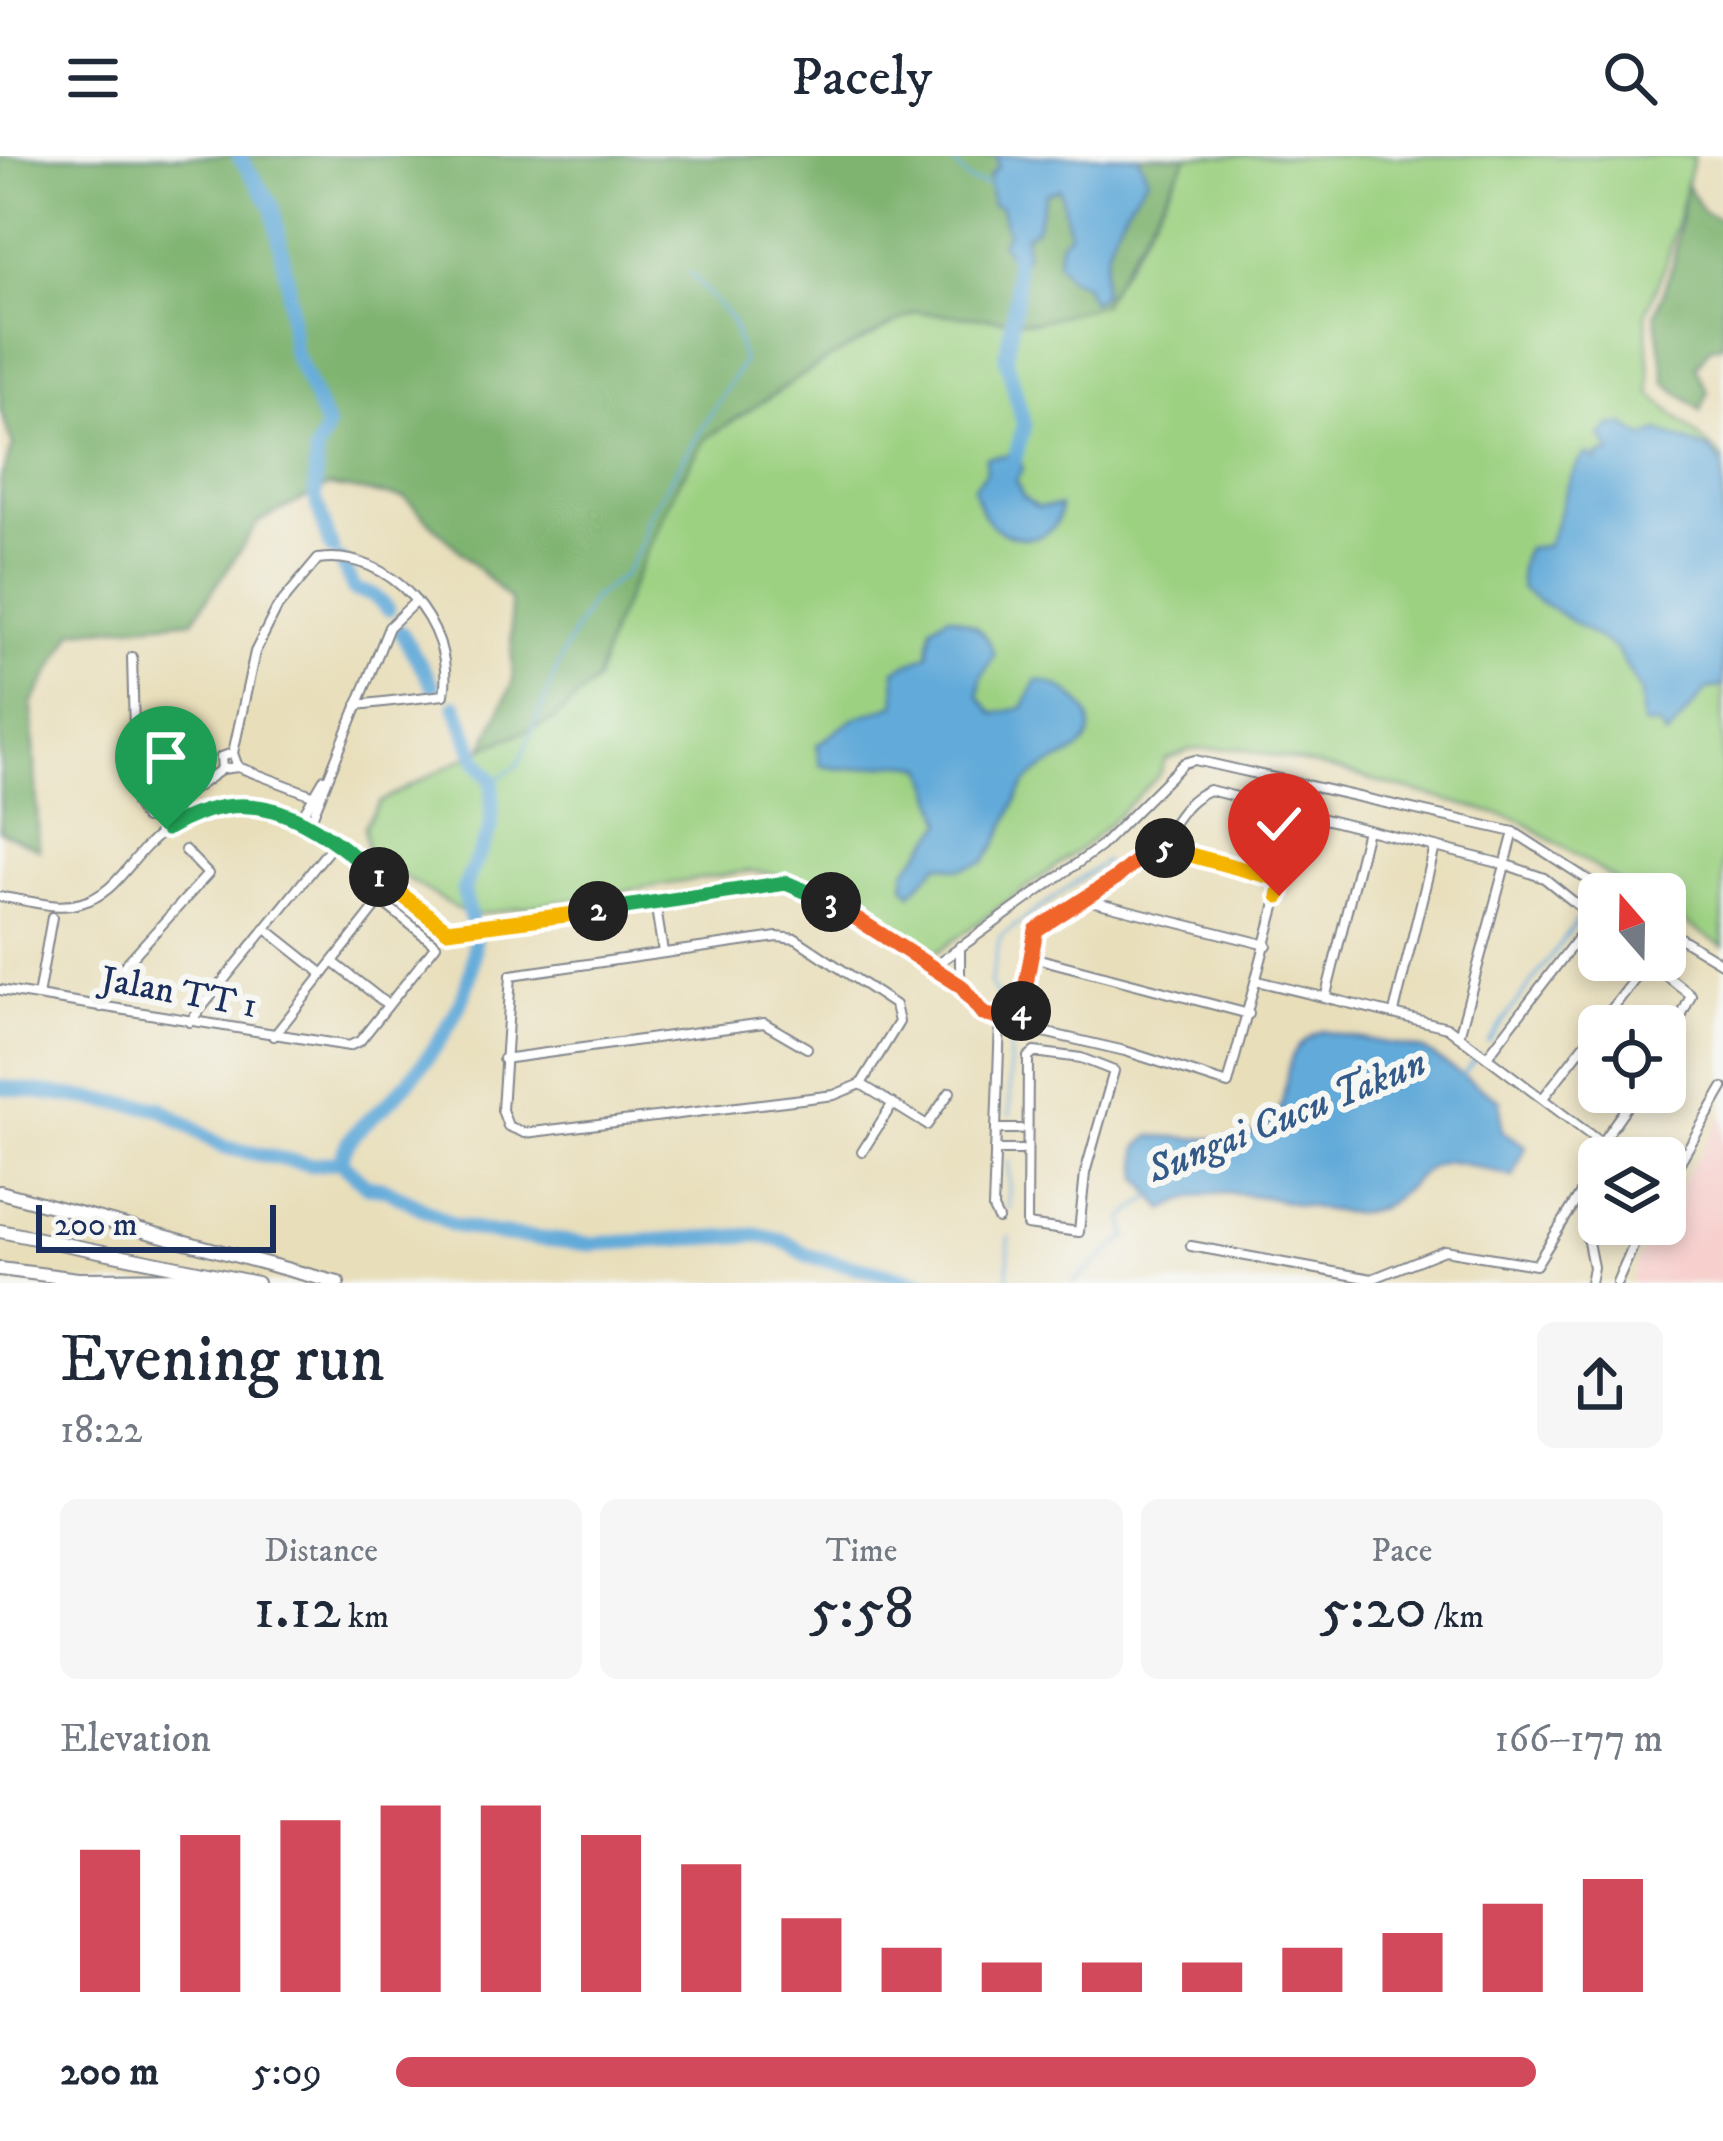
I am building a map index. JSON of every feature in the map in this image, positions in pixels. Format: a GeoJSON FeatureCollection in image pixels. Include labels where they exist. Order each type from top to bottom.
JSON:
{"type":"FeatureCollection","features":[{"type":"Feature","properties":{"kind":"highway"},"geometry":{"type":"LineString","coordinates":[[0,1194],[338,1283]]}},
{"type":"Feature","properties":{"kind":"highway"},"geometry":{"type":"LineString","coordinates":[[2,1231],[250,1282]]}},
{"type":"Feature","properties":{"kind":"highway"},"geometry":{"type":"LineString","coordinates":[[0,1269],[78,1279],[250,1282]]}},
{"type":"Feature","properties":{"kind":"street"},"geometry":{"type":"LineString","coordinates":[[238,767],[233,752],[255,652],[277,608],[318,560],[357,559],[402,584],[416,601],[444,659],[444,695],[356,705]]}},
{"type":"Feature","properties":{"kind":"street"},"geometry":{"type":"LineString","coordinates":[[306,821],[389,627],[416,601]]}},
{"type":"Feature","properties":{"kind":"street"},"geometry":{"type":"LineString","coordinates":[[132,657],[140,812],[152,819],[222,769],[238,767],[316,796]]}},
{"type":"Feature","properties":{"kind":"street"},"geometry":{"type":"LineString","coordinates":[[222,769],[221,757],[233,752]]}},
{"type":"Feature","properties":{"kind":"street"},"geometry":{"type":"LineString","coordinates":[[933,967],[1100,847],[1184,763],[1195,760],[1514,832],[1578,873]]}},
{"type":"Feature","properties":{"kind":"street"},"geometry":{"type":"LineString","coordinates":[[1018,1023],[1036,930],[1086,900],[1155,845],[1187,800],[1208,790],[1507,865],[1544,878],[1578,905]]}},
{"type":"Feature","properties":{"kind":"street"},"geometry":{"type":"LineString","coordinates":[[0,897],[56,906],[88,901],[112,887],[166,829],[208,809],[254,806],[306,821],[447,930],[786,883],[808,888],[933,967],[961,986],[983,1014],[1000,1022],[1018,1023],[1228,1084],[1300,813]]}},
{"type":"Feature","properties":{"kind":"street"},"geometry":{"type":"LineString","coordinates":[[1326,995],[1367,830]]}},
{"type":"Feature","properties":{"kind":"street"},"geometry":{"type":"LineString","coordinates":[[1459,1036],[1514,832]]}},
{"type":"Feature","properties":{"kind":"street"},"geometry":{"type":"LineString","coordinates":[[190,1022],[336,841]]}},
{"type":"Feature","properties":{"kind":"street"},"geometry":{"type":"LineString","coordinates":[[1155,845],[1283,880]]}},
{"type":"Feature","properties":{"kind":"street"},"geometry":{"type":"LineString","coordinates":[[1394,1012],[1435,847]]}},
{"type":"Feature","properties":{"kind":"street"},"geometry":{"type":"LineString","coordinates":[[101,1007],[116,976],[208,874],[185,850]]}},
{"type":"Feature","properties":{"kind":"street"},"geometry":{"type":"LineString","coordinates":[[274,1036],[391,888]]}},
{"type":"Feature","properties":{"kind":"street"},"geometry":{"type":"LineString","coordinates":[[1086,900],[1267,945]]}},
{"type":"Feature","properties":{"kind":"street"},"geometry":{"type":"LineString","coordinates":[[333,962],[388,1005],[436,945],[380,901]]}},
{"type":"Feature","properties":{"kind":"street"},"geometry":{"type":"LineString","coordinates":[[655,902],[663,952]]}},
{"type":"Feature","properties":{"kind":"street"},"geometry":{"type":"LineString","coordinates":[[38,996],[52,917]]}},
{"type":"Feature","properties":{"kind":"street"},"geometry":{"type":"LineString","coordinates":[[265,928],[323,974]]}},
{"type":"Feature","properties":{"kind":"street"},"geometry":{"type":"LineString","coordinates":[[796,939],[900,1013],[861,1084],[834,1095],[525,1133],[504,1119],[503,1059],[511,975],[663,952],[796,939]]}},
{"type":"Feature","properties":{"kind":"street"},"geometry":{"type":"LineString","coordinates":[[1686,942],[1723,964]]}},
{"type":"Feature","properties":{"kind":"street"},"geometry":{"type":"LineString","coordinates":[[1489,1054],[1578,943]]}},
{"type":"Feature","properties":{"kind":"street"},"geometry":{"type":"LineString","coordinates":[[961,945],[956,963],[961,986]]}},
{"type":"Feature","properties":{"kind":"street"},"geometry":{"type":"LineString","coordinates":[[1032,958],[1249,1014]]}},
{"type":"Feature","properties":{"kind":"street"},"geometry":{"type":"LineString","coordinates":[[1257,981],[1394,1012],[1459,1036],[1489,1054],[1593,1137]]}},
{"type":"Feature","properties":{"kind":"street"},"geometry":{"type":"LineString","coordinates":[[1544,1098],[1633,981]]}},
{"type":"Feature","properties":{"kind":"street"},"geometry":{"type":"LineString","coordinates":[[1673,981],[1691,995],[1686,1006]]}},
{"type":"Feature","properties":{"kind":"street","name":"Jalan TT 1"},"geometry":{"type":"LineString","coordinates":[[0,990],[349,1046],[360,1041],[388,1005]]}},
{"type":"Feature","properties":{"kind":"street"},"geometry":{"type":"LineString","coordinates":[[998,1219],[993,1209],[1000,1022]]}},
{"type":"Feature","properties":{"kind":"street"},"geometry":{"type":"LineString","coordinates":[[503,1059],[764,1024],[808,1048]]}},
{"type":"Feature","properties":{"kind":"street"},"geometry":{"type":"LineString","coordinates":[[1034,1052],[1082,1058],[1112,1069],[1106,1115],[1084,1173],[1084,1229],[1027,1225],[1028,1057],[1034,1052]]}},
{"type":"Feature","properties":{"kind":"street"},"geometry":{"type":"LineString","coordinates":[[861,1084],[927,1125],[950,1092]]}},
{"type":"Feature","properties":{"kind":"street"},"geometry":{"type":"LineString","coordinates":[[1686,1152],[1723,1088]]}},
{"type":"Feature","properties":{"kind":"street"},"geometry":{"type":"LineString","coordinates":[[862,1152],[892,1103]]}},
{"type":"Feature","properties":{"kind":"street"},"geometry":{"type":"LineString","coordinates":[[995,1150],[1018,1150],[1017,1129],[996,1129]]}},
{"type":"Feature","properties":{"kind":"street"},"geometry":{"type":"LineString","coordinates":[[1191,1246],[1372,1280],[1444,1250],[1536,1265],[1578,1198]]}},
{"type":"Feature","properties":{"kind":"street"},"geometry":{"type":"LineString","coordinates":[[1589,1245],[1590,1283]]}},
{"type":"Feature","properties":{"kind":"street"},"geometry":{"type":"LineString","coordinates":[[1617,1283],[1633,1245]]}},
{"type":"Feature","properties":{"kind":"shaded area"},"geometry":{"type":"Polygon","coordinates":[[[1723,1115],[1723,1283],[1631,1283],[1644,1245],[1686,1245],[1686,1176],[1723,1115]]]}},
{"type":"Feature","properties":{"kind":"green space"},"geometry":{"type":"Polygon","coordinates":[[[0,156],[1188,156],[1101,305],[1036,322],[916,312],[823,362],[705,439],[676,487],[611,631],[596,681],[552,721],[483,748],[513,681],[510,600],[405,498],[329,486],[259,522],[193,620],[74,631],[32,704],[39,849],[0,831],[0,479],[13,446],[0,409],[0,156]]]}},
{"type":"Feature","properties":{"kind":"green space"},"geometry":{"type":"Polygon","coordinates":[[[1188,156],[1694,156],[1666,264],[1646,312],[1651,394],[1723,458],[1723,946],[1686,924],[1686,873],[1604,873],[1520,820],[1239,748],[1189,750],[1165,760],[1160,774],[1092,840],[939,951],[921,952],[840,900],[774,874],[750,871],[469,916],[368,855],[364,826],[380,802],[483,748],[552,721],[595,682],[611,631],[676,487],[705,439],[823,362],[916,312],[1036,322],[1124,269],[1188,156]]]}},
{"type":"Feature","properties":{"kind":"green space"},"geometry":{"type":"Polygon","coordinates":[[[1686,184],[1703,212],[1723,220],[1723,345],[1710,347],[1696,367],[1708,392],[1701,411],[1666,383],[1655,314],[1673,264],[1686,184]]]}},
{"type":"Feature","properties":{"kind":"water"},"geometry":{"type":"Polygon","coordinates":[[[997,156],[1138,156],[1148,178],[1114,232],[1105,261],[1103,294],[1092,302],[1084,284],[1069,278],[1057,261],[1061,241],[1069,233],[1060,189],[1046,193],[1036,228],[1025,236],[1025,256],[1017,268],[1001,243],[1007,234],[1001,207],[992,205],[989,177],[998,167],[997,156]]]}},
{"type":"Feature","properties":{"kind":"water"},"geometry":{"type":"Polygon","coordinates":[[[1625,425],[1645,438],[1659,431],[1710,450],[1723,465],[1723,686],[1706,690],[1667,737],[1659,726],[1643,725],[1641,693],[1617,650],[1521,589],[1524,554],[1527,548],[1546,546],[1579,464],[1587,454],[1597,461],[1598,455],[1612,453],[1601,436],[1611,426],[1625,425]]]}},
{"type":"Feature","properties":{"kind":"water"},"geometry":{"type":"Polygon","coordinates":[[[1017,454],[1023,469],[1016,480],[1023,497],[1037,507],[1060,506],[1051,529],[1030,538],[994,527],[973,488],[986,472],[986,457],[1017,454]]]}},
{"type":"Feature","properties":{"kind":"water"},"geometry":{"type":"Polygon","coordinates":[[[949,615],[988,639],[994,655],[981,678],[979,697],[994,714],[1023,708],[1037,680],[1062,689],[1083,706],[1091,729],[1078,750],[1030,779],[984,862],[959,869],[939,864],[911,893],[904,885],[906,870],[944,823],[925,767],[833,768],[820,765],[817,745],[855,718],[896,704],[895,670],[928,654],[932,626],[949,615]]]}},
{"type":"Feature","properties":{"kind":"water"},"geometry":{"type":"Polygon","coordinates":[[[1322,1031],[1424,1050],[1500,1100],[1502,1131],[1526,1146],[1513,1177],[1449,1162],[1426,1170],[1395,1198],[1370,1211],[1329,1210],[1233,1193],[1187,1199],[1164,1210],[1140,1179],[1138,1147],[1151,1136],[1223,1139],[1263,1129],[1281,1107],[1294,1052],[1322,1031]]]}},
{"type":"Feature","properties":{"kind":"waterway"},"geometry":{"type":"LineString","coordinates":[[239,156],[273,207],[288,284],[293,350],[327,427],[316,453],[315,496]]}},
{"type":"Feature","properties":{"kind":"waterway"},"geometry":{"type":"LineString","coordinates":[[949,156],[969,181],[989,185]]}},
{"type":"Feature","properties":{"kind":"waterway"},"geometry":{"type":"LineString","coordinates":[[1011,472],[1024,426],[1006,357],[1016,295],[1015,249]]}},
{"type":"Feature","properties":{"kind":"waterway"},"geometry":{"type":"LineString","coordinates":[[493,782],[518,765],[566,647],[592,599],[624,575],[642,543],[647,518],[743,362],[732,321],[690,273]]}},
{"type":"Feature","properties":{"kind":"waterway"},"geometry":{"type":"LineString","coordinates":[[317,504],[332,549]]}},
{"type":"Feature","properties":{"kind":"waterway"},"geometry":{"type":"LineString","coordinates":[[341,561],[354,590],[372,594],[388,609]]}},
{"type":"Feature","properties":{"kind":"waterway"},"geometry":{"type":"LineString","coordinates":[[401,632],[433,686]]}},
{"type":"Feature","properties":{"kind":"waterway"},"geometry":{"type":"LineString","coordinates":[[456,706],[477,760],[493,782],[491,828],[463,890],[471,920]]}},
{"type":"Feature","properties":{"kind":"waterway"},"geometry":{"type":"LineString","coordinates":[[1010,1015],[990,984],[1000,937],[1105,861]]}},
{"type":"Feature","properties":{"kind":"waterway","name":"Sungai Cucu Takun"},"geometry":{"type":"LineString","coordinates":[[1488,1042],[1578,919]]}},
{"type":"Feature","properties":{"kind":"waterway"},"geometry":{"type":"LineString","coordinates":[[340,1161],[355,1133],[407,1083],[449,1024],[468,981],[474,938]]}},
{"type":"Feature","properties":{"kind":"waterway"},"geometry":{"type":"LineString","coordinates":[[1010,1040],[1010,1115]]}},
{"type":"Feature","properties":{"kind":"waterway","name":"Sungai Cucu Takun"},"geometry":{"type":"LineString","coordinates":[[1462,1076],[1478,1055]]}},
{"type":"Feature","properties":{"kind":"waterway"},"geometry":{"type":"LineString","coordinates":[[0,1087],[160,1108],[223,1147],[311,1165],[340,1161],[367,1186],[386,1189],[453,1225],[590,1244],[756,1235],[784,1241],[809,1256],[924,1283]]}},
{"type":"Feature","properties":{"kind":"waterway"},"geometry":{"type":"LineString","coordinates":[[1009,1161],[1009,1208]]}},
{"type":"Feature","properties":{"kind":"waterway","name":"Sungai Cucu Takun"},"geometry":{"type":"LineString","coordinates":[[1073,1283],[1127,1237],[1124,1218],[1151,1197]]}},
{"type":"Feature","properties":{"kind":"waterway"},"geometry":{"type":"LineString","coordinates":[[1008,1283],[1009,1237]]}},
{"type":"Feature","properties":{"kind":"route"},"geometry":{"type":"LineString","coordinates":[[166,829],[208,809],[233,806],[278,810],[301,818],[447,930],[786,883],[808,888],[961,986],[983,1014],[1000,1022],[1018,1023],[1036,930],[1086,900],[1155,845],[1283,880],[1279,896]]}}]}
